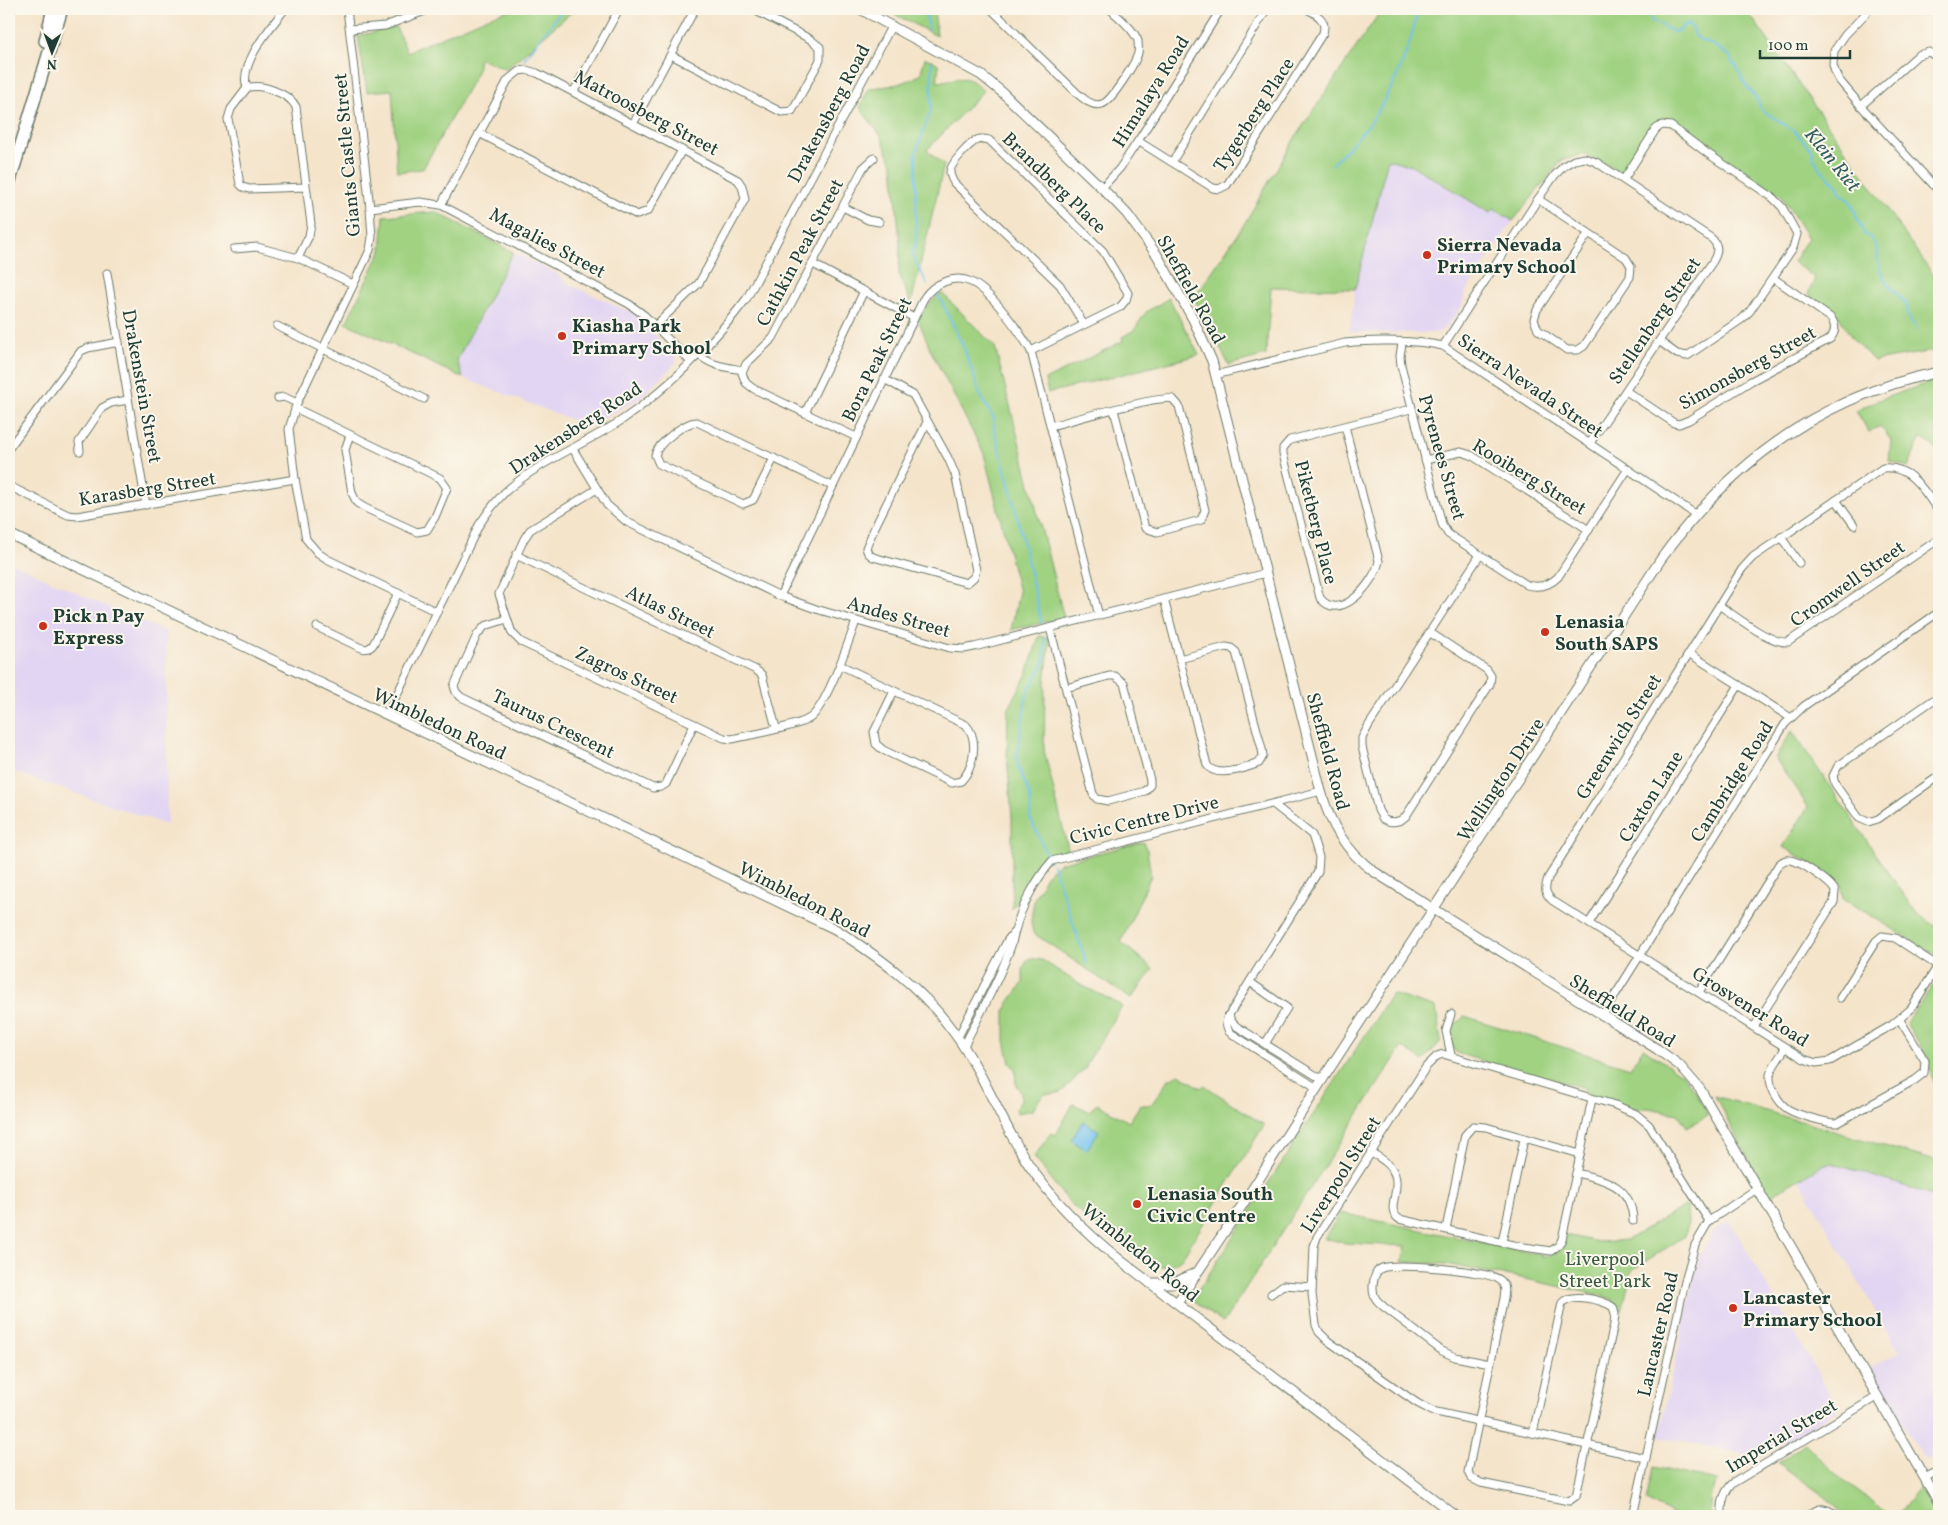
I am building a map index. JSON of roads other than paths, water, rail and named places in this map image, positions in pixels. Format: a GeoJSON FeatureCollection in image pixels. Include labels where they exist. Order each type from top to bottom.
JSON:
{"type":"FeatureCollection","features":[{"type":"Feature","properties":{"kind":"main road"},"geometry":{"type":"LineString","coordinates":[[9,162],[53,9]]}},
{"type":"Feature","properties":{"kind":"main road"},"geometry":{"type":"LineString","coordinates":[[9,184],[62,9]]}},
{"type":"Feature","properties":{"kind":"street"},"geometry":{"type":"LineString","coordinates":[[247,88],[244,79],[248,64],[285,9]]}},
{"type":"Feature","properties":{"kind":"street","name":"Giants Castle Street"},"geometry":{"type":"LineString","coordinates":[[347,9],[372,237],[370,250],[296,406],[289,434],[295,479],[306,539],[311,546],[327,559],[437,612]]}},
{"type":"Feature","properties":{"kind":"street"},"geometry":{"type":"LineString","coordinates":[[350,29],[385,26],[430,9]]}},
{"type":"Feature","properties":{"kind":"street"},"geometry":{"type":"LineString","coordinates":[[574,92],[619,9]]}},
{"type":"Feature","properties":{"kind":"street"},"geometry":{"type":"LineString","coordinates":[[633,124],[695,9]]}},
{"type":"Feature","properties":{"kind":"street"},"geometry":{"type":"LineString","coordinates":[[671,54],[781,112],[792,110],[820,60],[820,47],[810,39],[752,9]]}},
{"type":"Feature","properties":{"kind":"street","name":"Sheffield Road"},"geometry":{"type":"LineString","coordinates":[[860,9],[969,67],[993,84],[1128,214],[1156,255],[1203,339],[1215,376],[1321,791],[1334,828],[1348,849],[1373,871],[1657,1049],[1686,1071],[1700,1089],[1758,1188],[1939,1503]]}},
{"type":"Feature","properties":{"kind":"street"},"geometry":{"type":"LineString","coordinates":[[991,9],[1078,94],[1089,102],[1099,105],[1106,102],[1114,93],[1138,54],[1138,41],[1134,34],[1110,9]]}},
{"type":"Feature","properties":{"kind":"street","name":"Himalaya Road"},"geometry":{"type":"LineString","coordinates":[[1102,188],[1120,168],[1138,141],[1221,9]]}},
{"type":"Feature","properties":{"kind":"street"},"geometry":{"type":"LineString","coordinates":[[1172,162],[1267,9]]}},
{"type":"Feature","properties":{"kind":"street","name":"Tygerberg Place"},"geometry":{"type":"LineString","coordinates":[[1138,141],[1212,188],[1219,189],[1228,186],[1323,33],[1325,28],[1323,21],[1307,9]]}},
{"type":"Feature","properties":{"kind":"street"},"geometry":{"type":"LineString","coordinates":[[1870,9],[1838,44],[1834,51],[1833,65],[1839,80],[1939,191]]}},
{"type":"Feature","properties":{"kind":"street","name":"Drakensberg Road"},"geometry":{"type":"LineString","coordinates":[[386,715],[479,525],[496,502],[514,485],[641,406],[666,385],[727,325],[747,298],[892,25]]}},
{"type":"Feature","properties":{"kind":"street"},"geometry":{"type":"LineString","coordinates":[[1862,106],[1918,55],[1929,52],[1939,59]]}},
{"type":"Feature","properties":{"kind":"street","name":"Matroosberg Street"},"geometry":{"type":"LineString","coordinates":[[441,204],[508,80],[519,71],[526,70],[538,73],[738,180],[742,186],[745,199],[699,283],[656,326]]}},
{"type":"Feature","properties":{"kind":"street"},"geometry":{"type":"LineString","coordinates":[[298,258],[310,230],[306,187],[298,114],[294,103],[285,96],[258,86],[247,88],[231,109],[228,119],[240,184],[244,188],[249,189],[306,187]]}},
{"type":"Feature","properties":{"kind":"street"},"geometry":{"type":"LineString","coordinates":[[1624,179],[1658,127],[1667,124],[1772,197],[1782,207],[1795,229],[1796,239],[1793,248],[1747,315],[1693,353],[1682,355],[1659,341]]}},
{"type":"Feature","properties":{"kind":"street"},"geometry":{"type":"LineString","coordinates":[[479,133],[637,215],[648,211],[682,150]]}},
{"type":"Feature","properties":{"kind":"street","name":"Brandberg Place"},"geometry":{"type":"LineString","coordinates":[[1032,351],[1084,325],[1120,307],[1126,300],[1128,293],[1102,249],[989,140],[976,140],[953,163],[950,177],[1060,285],[1084,325]]}},
{"type":"Feature","properties":{"kind":"street","name":"Cathkin Peak Street"},"geometry":{"type":"LineString","coordinates":[[742,370],[773,338],[863,168],[874,158]]}},
{"type":"Feature","properties":{"kind":"street","name":"Stellenberg Street"},"geometry":{"type":"LineString","coordinates":[[1443,346],[1538,199],[1565,165],[1577,159],[1591,159],[1624,179],[1711,238],[1717,246],[1717,255],[1590,443]]}},
{"type":"Feature","properties":{"kind":"street"},"geometry":{"type":"LineString","coordinates":[[1538,199],[1626,258],[1631,266],[1631,274],[1584,346],[1578,350],[1571,351],[1538,330],[1534,319],[1588,234]]}},
{"type":"Feature","properties":{"kind":"street","name":"Magalies Street"},"geometry":{"type":"LineString","coordinates":[[370,208],[420,202],[441,204],[629,304],[656,326],[690,362]]}},
{"type":"Feature","properties":{"kind":"street"},"geometry":{"type":"LineString","coordinates":[[842,207],[868,220],[880,222]]}},
{"type":"Feature","properties":{"kind":"street"},"geometry":{"type":"LineString","coordinates":[[234,249],[257,247],[298,258],[353,284]]}},
{"type":"Feature","properties":{"kind":"street"},"geometry":{"type":"LineString","coordinates":[[813,264],[914,318]]}},
{"type":"Feature","properties":{"kind":"street","name":"Drakenstein Street"},"geometry":{"type":"LineString","coordinates":[[107,273],[146,505]]}},
{"type":"Feature","properties":{"kind":"street","name":"Simonsberg Street"},"geometry":{"type":"LineString","coordinates":[[1626,391],[1670,421],[1679,424],[1689,420],[1751,381],[1830,340],[1835,327],[1831,318],[1773,278]]}},
{"type":"Feature","properties":{"kind":"street","name":"Bora Peak Street"},"geometry":{"type":"LineString","coordinates":[[780,596],[924,298],[934,286],[951,280],[964,279],[980,287],[1014,323],[1032,351],[1099,616]]}},
{"type":"Feature","properties":{"kind":"street"},"geometry":{"type":"LineString","coordinates":[[806,413],[864,291]]}},
{"type":"Feature","properties":{"kind":"street"},"geometry":{"type":"LineString","coordinates":[[277,326],[424,399]]}},
{"type":"Feature","properties":{"kind":"street","name":"Sierra Nevada Street"},"geometry":{"type":"LineString","coordinates":[[1215,376],[1337,344],[1358,341],[1422,342],[1443,346],[1695,514]]}},
{"type":"Feature","properties":{"kind":"street"},"geometry":{"type":"LineString","coordinates":[[9,448],[81,351],[119,342]]}},
{"type":"Feature","properties":{"kind":"street","name":"Pyrenees Street"},"geometry":{"type":"LineString","coordinates":[[1402,342],[1400,360],[1411,409],[1442,524],[1448,534],[1527,586],[1547,585],[1558,577],[1628,470]]}},
{"type":"Feature","properties":{"kind":"street"},"geometry":{"type":"LineString","coordinates":[[698,354],[714,365],[742,370],[747,384],[856,437]]}},
{"type":"Feature","properties":{"kind":"street","name":"Wellington Drive"},"geometry":{"type":"LineString","coordinates":[[1177,1303],[1242,1207],[1656,567],[1695,514],[1738,472],[1778,440],[1802,425],[1867,393],[1939,372]]}},
{"type":"Feature","properties":{"kind":"street"},"geometry":{"type":"LineString","coordinates":[[884,379],[913,396],[948,458],[955,474],[976,570],[974,576],[967,583],[876,558],[867,551],[866,545],[927,422]]}},
{"type":"Feature","properties":{"kind":"street"},"geometry":{"type":"LineString","coordinates":[[278,398],[284,397],[296,406],[350,435],[414,465],[446,483],[446,492],[427,530],[417,532],[357,503],[352,492],[345,450],[350,435]]}},
{"type":"Feature","properties":{"kind":"street"},"geometry":{"type":"LineString","coordinates":[[1051,426],[1161,398],[1171,398],[1177,403],[1205,510],[1201,520],[1157,532],[1145,528],[1114,410]]}},
{"type":"Feature","properties":{"kind":"street"},"geometry":{"type":"LineString","coordinates":[[80,451],[79,442],[102,408],[111,403],[128,400]]}},
{"type":"Feature","properties":{"kind":"street","name":"Piketberg Place"},"geometry":{"type":"LineString","coordinates":[[1345,426],[1379,562],[1375,574],[1358,597],[1351,601],[1330,606],[1326,605],[1320,598],[1283,450],[1290,440],[1411,409]]}},
{"type":"Feature","properties":{"kind":"street"},"geometry":{"type":"LineString","coordinates":[[774,458],[753,500],[743,504],[659,464],[655,455],[658,448],[686,424],[697,422],[774,458],[832,486]]}},
{"type":"Feature","properties":{"kind":"street","name":"Andes Street"},"geometry":{"type":"LineString","coordinates":[[573,448],[611,510],[627,522],[780,596],[856,621],[958,649],[974,647],[1266,573]]}},
{"type":"Feature","properties":{"kind":"street","name":"Rooiberg Street"},"geometry":{"type":"LineString","coordinates":[[1426,460],[1460,452],[1471,455],[1589,530]]}},
{"type":"Feature","properties":{"kind":"street","name":"Greenwich Street"},"geometry":{"type":"LineString","coordinates":[[1548,878],[1748,562],[1781,536],[1883,468],[1893,467],[1901,469],[1912,477],[1939,512]]}},
{"type":"Feature","properties":{"kind":"street","name":"Karasberg Street"},"geometry":{"type":"LineString","coordinates":[[9,486],[74,516],[295,479]]}},
{"type":"Feature","properties":{"kind":"street","name":"Zagros Street"},"geometry":{"type":"LineString","coordinates":[[597,489],[530,530],[516,555],[499,594],[513,635],[521,642],[729,739],[812,717],[840,665],[856,621]]}},
{"type":"Feature","properties":{"kind":"street"},"geometry":{"type":"LineString","coordinates":[[1836,500],[1854,526]]}},
{"type":"Feature","properties":{"kind":"street","name":"Wimbledon Road"},"geometry":{"type":"LineString","coordinates":[[9,534],[835,929],[874,954],[906,980],[934,1008],[958,1037],[981,1074],[1018,1147],[1050,1193],[1091,1237],[1456,1516]]}},
{"type":"Feature","properties":{"kind":"street"},"geometry":{"type":"LineString","coordinates":[[1781,536],[1799,562]]}},
{"type":"Feature","properties":{"kind":"street","name":"Cromwell Street"},"geometry":{"type":"LineString","coordinates":[[1720,606],[1772,638],[1783,643],[1788,642],[1939,540]]}},
{"type":"Feature","properties":{"kind":"street","name":"Atlas Street"},"geometry":{"type":"LineString","coordinates":[[516,555],[756,670],[762,676],[776,728]]}},
{"type":"Feature","properties":{"kind":"street"},"geometry":{"type":"LineString","coordinates":[[1429,632],[1487,670],[1491,676],[1490,684],[1406,816],[1399,821],[1391,822],[1383,819],[1378,810],[1362,747],[1362,738],[1368,725],[1429,632],[1480,555]]}},
{"type":"Feature","properties":{"kind":"street"},"geometry":{"type":"LineString","coordinates":[[317,627],[359,647],[368,648],[374,643],[398,593]]}},
{"type":"Feature","properties":{"kind":"street"},"geometry":{"type":"LineString","coordinates":[[1164,599],[1179,659],[1209,768],[1222,772],[1259,763],[1263,756],[1262,749],[1236,652],[1226,647],[1179,659]]}},
{"type":"Feature","properties":{"kind":"street","name":"Cambridge Road"},"geometry":{"type":"LineString","coordinates":[[1602,1016],[1791,718],[1804,706],[1939,612]]}},
{"type":"Feature","properties":{"kind":"street","name":"Taurus Crescent"},"geometry":{"type":"LineString","coordinates":[[506,619],[485,626],[477,635],[454,686],[456,692],[461,697],[653,788],[661,788],[666,784],[694,724]]}},
{"type":"Feature","properties":{"kind":"street"},"geometry":{"type":"LineString","coordinates":[[1050,628],[1095,797],[1108,801],[1145,791],[1150,785],[1150,780],[1124,682],[1116,676],[1109,676],[1066,688]]}},
{"type":"Feature","properties":{"kind":"street"},"geometry":{"type":"LineString","coordinates":[[1690,654],[1791,718]]}},
{"type":"Feature","properties":{"kind":"street"},"geometry":{"type":"LineString","coordinates":[[840,665],[961,722],[968,728],[973,738],[971,766],[961,781],[952,783],[883,750],[876,744],[874,732],[894,691]]}},
{"type":"Feature","properties":{"kind":"street","name":"Caxton Lane"},"geometry":{"type":"LineString","coordinates":[[1589,923],[1739,685]]}},
{"type":"Feature","properties":{"kind":"street"},"geometry":{"type":"LineString","coordinates":[[1939,696],[1838,766],[1833,776],[1835,784],[1859,818],[1868,822],[1878,819],[1939,776]]}},
{"type":"Feature","properties":{"kind":"street","name":"Civic Centre Drive"},"geometry":{"type":"LineString","coordinates":[[958,1037],[1007,941],[1015,930],[1038,878],[1052,861],[1321,791]]}},
{"type":"Feature","properties":{"kind":"street"},"geometry":{"type":"LineString","coordinates":[[1273,804],[1312,835],[1318,852],[1319,867],[1317,875],[1229,1015],[1226,1024],[1229,1032],[1266,1055],[1320,1084]]}},
{"type":"Feature","properties":{"kind":"street"},"geometry":{"type":"LineString","coordinates":[[1699,992],[1779,864],[1783,861],[1792,860],[1828,882],[1835,891],[1834,902],[1754,1027]]}},
{"type":"Feature","properties":{"kind":"street","name":"Grosvener Road"},"geometry":{"type":"LineString","coordinates":[[1548,878],[1545,888],[1547,896],[1553,901],[1810,1062],[1823,1063],[1830,1061],[1900,1020],[1911,1009],[1939,965]]}},
{"type":"Feature","properties":{"kind":"street","name":"Civic Centre Drive"},"geometry":{"type":"LineString","coordinates":[[964,1046],[994,988],[1012,945],[1015,930]]}},
{"type":"Feature","properties":{"kind":"street"},"geometry":{"type":"LineString","coordinates":[[1840,998],[1876,940],[1882,936],[1895,938],[1939,965]]}},
{"type":"Feature","properties":{"kind":"street"},"geometry":{"type":"LineString","coordinates":[[1250,982],[1283,1003],[1287,1008],[1268,1045],[1266,1055]]}},
{"type":"Feature","properties":{"kind":"street"},"geometry":{"type":"LineString","coordinates":[[1451,1014],[1446,1031],[1451,1055],[1626,1109],[1644,1120],[1708,1220]]}},
{"type":"Feature","properties":{"kind":"street"},"geometry":{"type":"LineString","coordinates":[[1229,1015],[1231,1021],[1236,1026],[1268,1045],[1320,1084]]}},
{"type":"Feature","properties":{"kind":"street"},"geometry":{"type":"LineString","coordinates":[[1786,1048],[1770,1075],[1772,1087],[1779,1101],[1790,1110],[1837,1123],[1915,1080],[1924,1073],[1925,1061],[1900,1020]]}},
{"type":"Feature","properties":{"kind":"street","name":"Liverpool Street"},"geometry":{"type":"LineString","coordinates":[[1451,1055],[1440,1055],[1429,1064],[1317,1237],[1314,1246],[1312,1287],[1316,1325],[1319,1332],[1340,1350],[1424,1408],[1646,1458]]}},
{"type":"Feature","properties":{"kind":"street"},"geometry":{"type":"LineString","coordinates":[[1371,1153],[1385,1160],[1395,1174],[1396,1184],[1393,1209],[1396,1216],[1403,1220],[1546,1252],[1556,1249],[1562,1240],[1592,1098]]}},
{"type":"Feature","properties":{"kind":"street"},"geometry":{"type":"LineString","coordinates":[[1446,1229],[1464,1135],[1473,1126],[1479,1125],[1580,1154]]}},
{"type":"Feature","properties":{"kind":"street"},"geometry":{"type":"LineString","coordinates":[[1502,1242],[1524,1139]]}},
{"type":"Feature","properties":{"kind":"street"},"geometry":{"type":"LineString","coordinates":[[1576,1173],[1616,1185],[1631,1208],[1633,1222]]}},
{"type":"Feature","properties":{"kind":"street","name":"Lancaster Road"},"geometry":{"type":"LineString","coordinates":[[1633,1516],[1695,1245],[1708,1220],[1758,1188]]}},
{"type":"Feature","properties":{"kind":"street"},"geometry":{"type":"LineString","coordinates":[[1490,1364],[1442,1352],[1397,1317],[1375,1298],[1374,1282],[1376,1272],[1382,1268],[1392,1267],[1446,1269],[1480,1273],[1493,1276],[1502,1281],[1505,1288],[1504,1298],[1468,1468],[1469,1475],[1481,1483],[1572,1500],[1576,1496],[1588,1446],[1615,1319],[1613,1307],[1577,1297],[1569,1298],[1562,1303],[1533,1433]]}},
{"type":"Feature","properties":{"kind":"street"},"geometry":{"type":"LineString","coordinates":[[1150,1283],[1174,1283],[1198,1271]]}},
{"type":"Feature","properties":{"kind":"street"},"geometry":{"type":"LineString","coordinates":[[1272,1294],[1283,1286],[1312,1287]]}},
{"type":"Feature","properties":{"kind":"street","name":"Imperial Street"},"geometry":{"type":"LineString","coordinates":[[1722,1516],[1723,1496],[1732,1483],[1878,1396]]}},
{"type":"Feature","properties":{"kind":"street"},"geometry":{"type":"LineString","coordinates":[[1925,1478],[1939,1470]]}},
{"type":"Feature","properties":{"kind":"street"},"geometry":{"type":"LineString","coordinates":[[1809,1516],[1818,1508],[1829,1509],[1838,1516]]}},
{"type":"Feature","properties":{"kind":"water"},"geometry":{"type":"Polygon","coordinates":[[[1083,1121],[1099,1131],[1087,1150],[1071,1140],[1083,1121]]]}},
{"type":"Feature","properties":{"kind":"waterway"},"geometry":{"type":"LineString","coordinates":[[524,59],[563,9]]}},
{"type":"Feature","properties":{"kind":"waterway"},"geometry":{"type":"LineString","coordinates":[[925,9],[929,31]]}},
{"type":"Feature","properties":{"kind":"waterway"},"geometry":{"type":"LineString","coordinates":[[1331,165],[1366,128],[1382,104],[1396,78],[1407,50],[1418,9]]}},
{"type":"Feature","properties":{"kind":"waterway","name":"Klein Riet"},"geometry":{"type":"LineString","coordinates":[[1650,9],[1652,21],[1674,32],[1679,31],[1685,24],[1688,25],[1701,40],[1717,47],[1730,56],[1762,110],[1794,131],[1813,151],[1814,158],[1819,167],[1838,187],[1840,193],[1850,200],[1864,234],[1871,238],[1878,250],[1879,266],[1882,274],[1907,305],[1907,315],[1917,329]]}},
{"type":"Feature","properties":{"kind":"waterway"},"geometry":{"type":"LineString","coordinates":[[927,284],[912,254],[916,242],[916,152],[931,110],[932,62]]}},
{"type":"Feature","properties":{"kind":"waterway"},"geometry":{"type":"LineString","coordinates":[[934,291],[941,300],[964,348],[980,394],[994,419],[994,429],[1015,507],[1042,624]]}},
{"type":"Feature","properties":{"kind":"waterway"},"geometry":{"type":"LineString","coordinates":[[1045,637],[1044,663],[1027,693],[1017,756],[1018,766],[1029,793],[1031,803],[1030,818],[1050,861]]}},
{"type":"Feature","properties":{"kind":"waterway"},"geometry":{"type":"LineString","coordinates":[[1053,865],[1087,964]]}},
{"type":"Feature","properties":{"kind":"place","name":"Sierra Nevada Primary School"},"geometry":{"type":"Point","coordinates":[1427,255]}},
{"type":"Feature","properties":{"kind":"place","name":"Kiasha Park Primary School"},"geometry":{"type":"Point","coordinates":[562,336]}},
{"type":"Feature","properties":{"kind":"place","name":"Pick n Pay Express"},"geometry":{"type":"Point","coordinates":[43,626]}},
{"type":"Feature","properties":{"kind":"place","name":"Lenasia South SAPS"},"geometry":{"type":"Point","coordinates":[1545,632]}},
{"type":"Feature","properties":{"kind":"place","name":"Lenasia South Civic Centre"},"geometry":{"type":"Point","coordinates":[1137,1204]}},
{"type":"Feature","properties":{"kind":"place","name":"Lancaster Primary School"},"geometry":{"type":"Point","coordinates":[1733,1308]}},
{"type":"Feature","properties":{"kind":"park label","name":"Liverpool Street Park"},"geometry":{"type":"Point","coordinates":[1605,1269]}}]}
